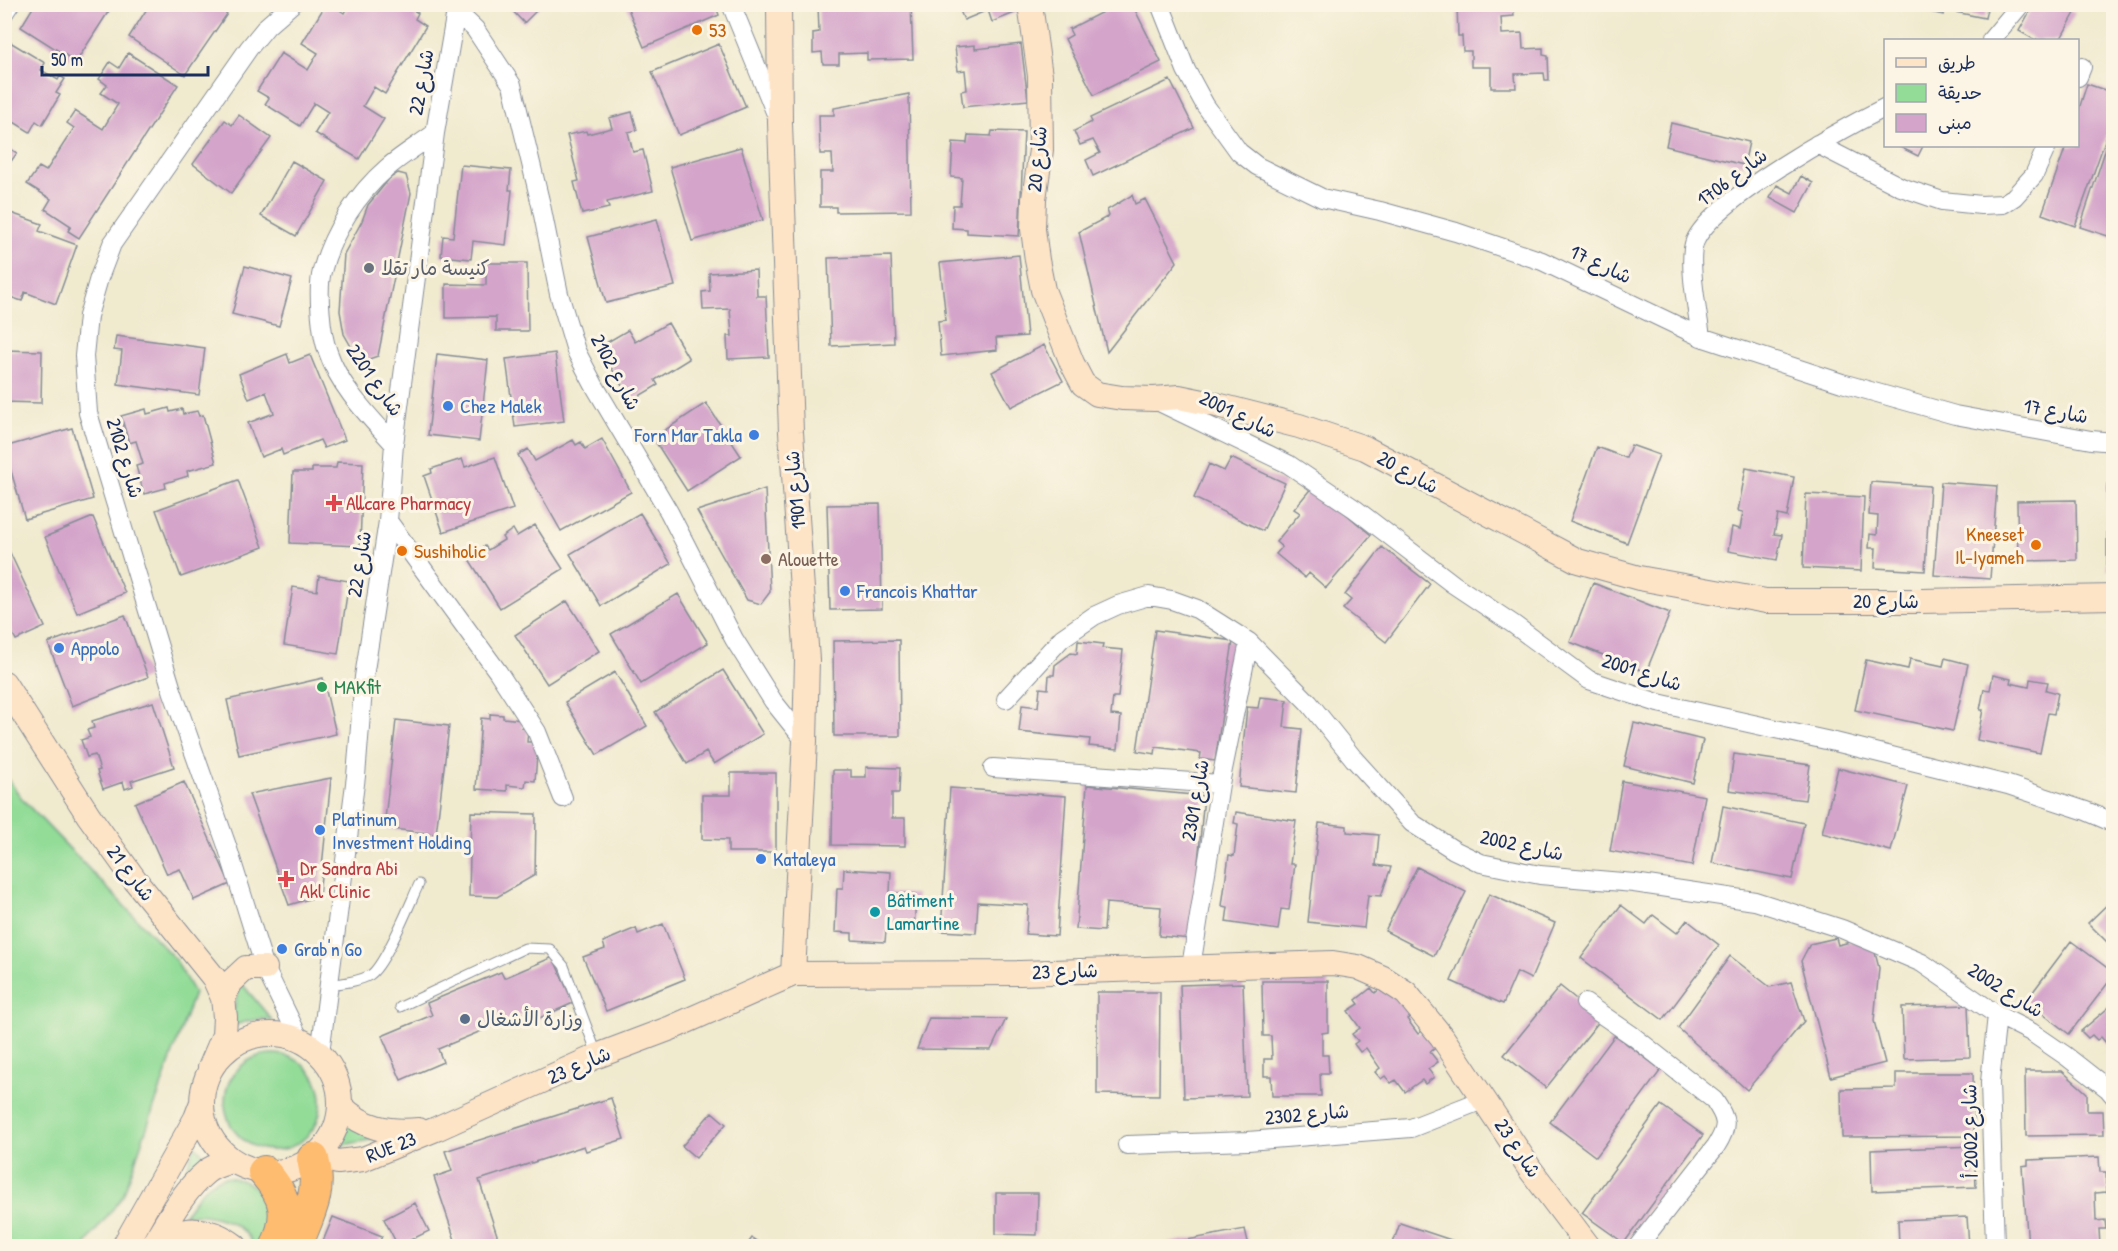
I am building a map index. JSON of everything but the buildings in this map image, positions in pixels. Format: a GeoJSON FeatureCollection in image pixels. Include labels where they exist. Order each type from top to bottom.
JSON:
{"type":"FeatureCollection","features":[{"type":"Feature","properties":{"kind":"highway"},"geometry":{"type":"LineString","coordinates":[[296,1246],[315,1197],[314,1158]]}},
{"type":"Feature","properties":{"kind":"highway"},"geometry":{"type":"LineString","coordinates":[[264,1172],[277,1187],[284,1204],[285,1222],[277,1246]]}},
{"type":"Feature","properties":{"kind":"street"},"geometry":{"type":"LineString","coordinates":[[4,13],[10,4]]}},
{"type":"Feature","properties":{"kind":"street","name":"شارع 2102"},"geometry":{"type":"LineString","coordinates":[[292,4],[267,26],[249,48],[112,244],[88,316],[84,356],[88,413],[172,690],[227,846],[265,968],[300,1040]]}},
{"type":"Feature","properties":{"kind":"street"},"geometry":{"type":"LineString","coordinates":[[731,4],[780,123]]}},
{"type":"Feature","properties":{"kind":"street","name":"شارع 1901"},"geometry":{"type":"LineString","coordinates":[[779,4],[780,123],[790,432],[807,660],[793,974]]}},
{"type":"Feature","properties":{"kind":"street","name":"شارع 20"},"geometry":{"type":"LineString","coordinates":[[1030,4],[1040,76],[1041,127],[1033,229],[1043,290],[1083,384],[1097,394],[1122,398],[1179,397],[1299,426],[1365,448],[1578,561],[1639,578],[1766,601],[2114,597]]}},
{"type":"Feature","properties":{"kind":"street","name":"شارع 17"},"geometry":{"type":"LineString","coordinates":[[1160,4],[1186,70],[1205,105],[1239,152],[1257,166],[1322,198],[1456,232],[1542,261],[1701,337],[1842,383],[1954,415],[2091,440],[2114,442]]}},
{"type":"Feature","properties":{"kind":"street"},"geometry":{"type":"LineString","coordinates":[[1992,39],[2021,4]]}},
{"type":"Feature","properties":{"kind":"street","name":"شارع 2102"},"geometry":{"type":"LineString","coordinates":[[451,8],[475,29],[512,85],[541,205],[559,294],[576,351],[669,512],[734,639],[773,701],[805,741]]}},
{"type":"Feature","properties":{"kind":"street","name":"شارع 22"},"geometry":{"type":"LineString","coordinates":[[320,1053],[356,776],[364,677],[388,520],[394,444],[451,8]]}},
{"type":"Feature","properties":{"kind":"street","name":"شارع 1706"},"geometry":{"type":"LineString","coordinates":[[1701,337],[1691,264],[1694,243],[1706,223],[1736,198],[1817,144],[1884,108]]}},
{"type":"Feature","properties":{"kind":"street","name":"شارع 2201"},"geometry":{"type":"LineString","coordinates":[[394,444],[359,404],[340,377],[327,352],[321,313],[321,273],[335,235],[358,201],[387,168],[435,133]]}},
{"type":"Feature","properties":{"kind":"street"},"geometry":{"type":"LineString","coordinates":[[1817,144],[1901,187],[1942,201],[1981,205],[2003,204],[2014,197],[2034,175],[2047,147]]}},
{"type":"Feature","properties":{"kind":"street","name":"شارع 2001"},"geometry":{"type":"LineString","coordinates":[[1154,399],[1288,464],[1355,509],[1453,584],[1589,680],[1658,703],[1835,742],[2008,785],[2086,811],[2114,823]]}},
{"type":"Feature","properties":{"kind":"street"},"geometry":{"type":"LineString","coordinates":[[388,520],[498,672],[537,732],[563,798]]}},
{"type":"Feature","properties":{"kind":"street","name":"شارع 2002"},"geometry":{"type":"LineString","coordinates":[[1006,699],[1062,638],[1094,616],[1135,599],[1149,596],[1173,600],[1197,609],[1249,642],[1309,703],[1354,759],[1412,823],[1454,850],[1481,863],[1540,875],[1634,883],[1755,901],[1842,929],[1922,963],[1998,1015],[2031,1032],[2066,1056],[2114,1096]]}},
{"type":"Feature","properties":{"kind":"street","name":"شارع 2301"},"geometry":{"type":"LineString","coordinates":[[1191,967],[1220,784],[1249,642]]}},
{"type":"Feature","properties":{"kind":"street","name":"شارع 21"},"geometry":{"type":"LineString","coordinates":[[4,682],[89,816],[135,880],[214,978],[223,998],[225,1017],[224,1035],[210,1068]]}},
{"type":"Feature","properties":{"kind":"street"},"geometry":{"type":"LineString","coordinates":[[993,768],[1220,784]]}},
{"type":"Feature","properties":{"kind":"street","name":"شارع 23"},"geometry":{"type":"LineString","coordinates":[[436,1129],[597,1056],[671,1028],[793,974],[1020,973],[1333,963],[1358,968],[1383,978],[1406,993],[1427,1016],[1530,1169],[1588,1246]]}},
{"type":"Feature","properties":{"kind":"street"},"geometry":{"type":"LineString","coordinates":[[223,998],[231,982],[246,968],[265,968]]}},
{"type":"Feature","properties":{"kind":"street"},"geometry":{"type":"LineString","coordinates":[[1585,1004],[1633,1036],[1714,1100],[1725,1122],[1722,1136],[1716,1146],[1638,1246]]}},
{"type":"Feature","properties":{"kind":"street","name":"شارع 2002 أ"},"geometry":{"type":"LineString","coordinates":[[1995,1246],[1990,1082],[1998,1015]]}},
{"type":"Feature","properties":{"kind":"street"},"geometry":{"type":"LineString","coordinates":[[125,1245],[196,1119],[201,1105],[203,1086],[210,1068],[223,1052],[240,1040],[259,1034],[280,1034],[300,1040],[320,1053],[332,1069],[339,1086],[341,1106],[338,1125],[329,1143],[314,1158],[290,1170],[264,1172],[232,1161],[219,1150],[204,1121],[201,1105]]}},
{"type":"Feature","properties":{"kind":"street","name":"شارع 2302"},"geometry":{"type":"LineString","coordinates":[[1127,1145],[1248,1141],[1411,1128],[1485,1099]]}},
{"type":"Feature","properties":{"kind":"street","name":"RUE 23"},"geometry":{"type":"LineString","coordinates":[[341,1106],[349,1114],[379,1129],[404,1132],[436,1129]]}},
{"type":"Feature","properties":{"kind":"street","name":"RUE 23"},"geometry":{"type":"LineString","coordinates":[[314,1158],[338,1162],[363,1159],[436,1129]]}},
{"type":"Feature","properties":{"kind":"street"},"geometry":{"type":"LineString","coordinates":[[154,1246],[186,1195],[206,1172],[217,1165],[232,1161]]}},
{"type":"Feature","properties":{"kind":"street"},"geometry":{"type":"LineString","coordinates":[[154,1246],[163,1239],[180,1232],[199,1230],[218,1235],[235,1246]]}},
{"type":"Feature","properties":{"kind":"lane"},"geometry":{"type":"LineString","coordinates":[[329,984],[371,975],[388,950],[418,884]]}},
{"type":"Feature","properties":{"kind":"lane"},"geometry":{"type":"LineString","coordinates":[[400,1007],[525,948],[550,949],[564,966],[597,1056]]}},
{"type":"Feature","properties":{"kind":"green space"},"geometry":{"type":"Polygon","coordinates":[[[5,775],[23,800],[175,959],[194,993],[123,1196],[84,1246],[5,1246],[5,775]]]}},
{"type":"Feature","properties":{"kind":"green space"},"geometry":{"type":"Polygon","coordinates":[[[238,979],[272,1020],[258,1019],[235,1025],[238,979]]]}},
{"type":"Feature","properties":{"kind":"green space"},"geometry":{"type":"Polygon","coordinates":[[[273,1054],[291,1058],[307,1068],[317,1084],[321,1102],[317,1120],[307,1136],[291,1146],[273,1150],[255,1146],[239,1136],[229,1120],[225,1102],[229,1084],[239,1068],[255,1058],[273,1054]]]}},
{"type":"Feature","properties":{"kind":"green space"},"geometry":{"type":"Polygon","coordinates":[[[346,1121],[381,1138],[337,1146],[346,1121]]]}},
{"type":"Feature","properties":{"kind":"green space"},"geometry":{"type":"Polygon","coordinates":[[[195,1146],[208,1158],[182,1180],[195,1146]]]}},
{"type":"Feature","properties":{"kind":"green space"},"geometry":{"type":"Polygon","coordinates":[[[224,1177],[250,1184],[264,1200],[267,1221],[262,1246],[254,1246],[242,1230],[225,1220],[204,1215],[184,1215],[206,1187],[224,1177]]]}},
{"type":"Feature","properties":{"kind":"place","name":"53"},"geometry":{"type":"Point","coordinates":[697,30]}},
{"type":"Feature","properties":{"kind":"place","name":"كنيسة مار تقلا"},"geometry":{"type":"Point","coordinates":[369,268]}},
{"type":"Feature","properties":{"kind":"place","name":"Chez Malek"},"geometry":{"type":"Point","coordinates":[448,406]}},
{"type":"Feature","properties":{"kind":"place","name":"Forn Mar Takla"},"geometry":{"type":"Point","coordinates":[754,435]}},
{"type":"Feature","properties":{"kind":"place","name":"Allcare Pharmacy"},"geometry":{"type":"Point","coordinates":[334,503]}},
{"type":"Feature","properties":{"kind":"place","name":"Kneeset Il-Iyameh"},"geometry":{"type":"Point","coordinates":[2036,545]}},
{"type":"Feature","properties":{"kind":"place","name":"Sushiholic"},"geometry":{"type":"Point","coordinates":[402,551]}},
{"type":"Feature","properties":{"kind":"place","name":"Alouette"},"geometry":{"type":"Point","coordinates":[766,559]}},
{"type":"Feature","properties":{"kind":"place","name":"Francois Khattar"},"geometry":{"type":"Point","coordinates":[845,591]}},
{"type":"Feature","properties":{"kind":"place","name":"Appolo"},"geometry":{"type":"Point","coordinates":[59,648]}},
{"type":"Feature","properties":{"kind":"place","name":"MAKfit"},"geometry":{"type":"Point","coordinates":[322,687]}},
{"type":"Feature","properties":{"kind":"place","name":"Platinum Investment Holding"},"geometry":{"type":"Point","coordinates":[320,830]}},
{"type":"Feature","properties":{"kind":"place","name":"Kataleya"},"geometry":{"type":"Point","coordinates":[761,859]}},
{"type":"Feature","properties":{"kind":"place","name":"Dr Sandra Abi Akl Clinic"},"geometry":{"type":"Point","coordinates":[286,879]}},
{"type":"Feature","properties":{"kind":"place","name":"Bâtiment Lamartine"},"geometry":{"type":"Point","coordinates":[875,912]}},
{"type":"Feature","properties":{"kind":"place","name":"Grab'n Go"},"geometry":{"type":"Point","coordinates":[282,949]}},
{"type":"Feature","properties":{"kind":"place","name":"وزارة الأشغال"},"geometry":{"type":"Point","coordinates":[465,1019]}}]}
